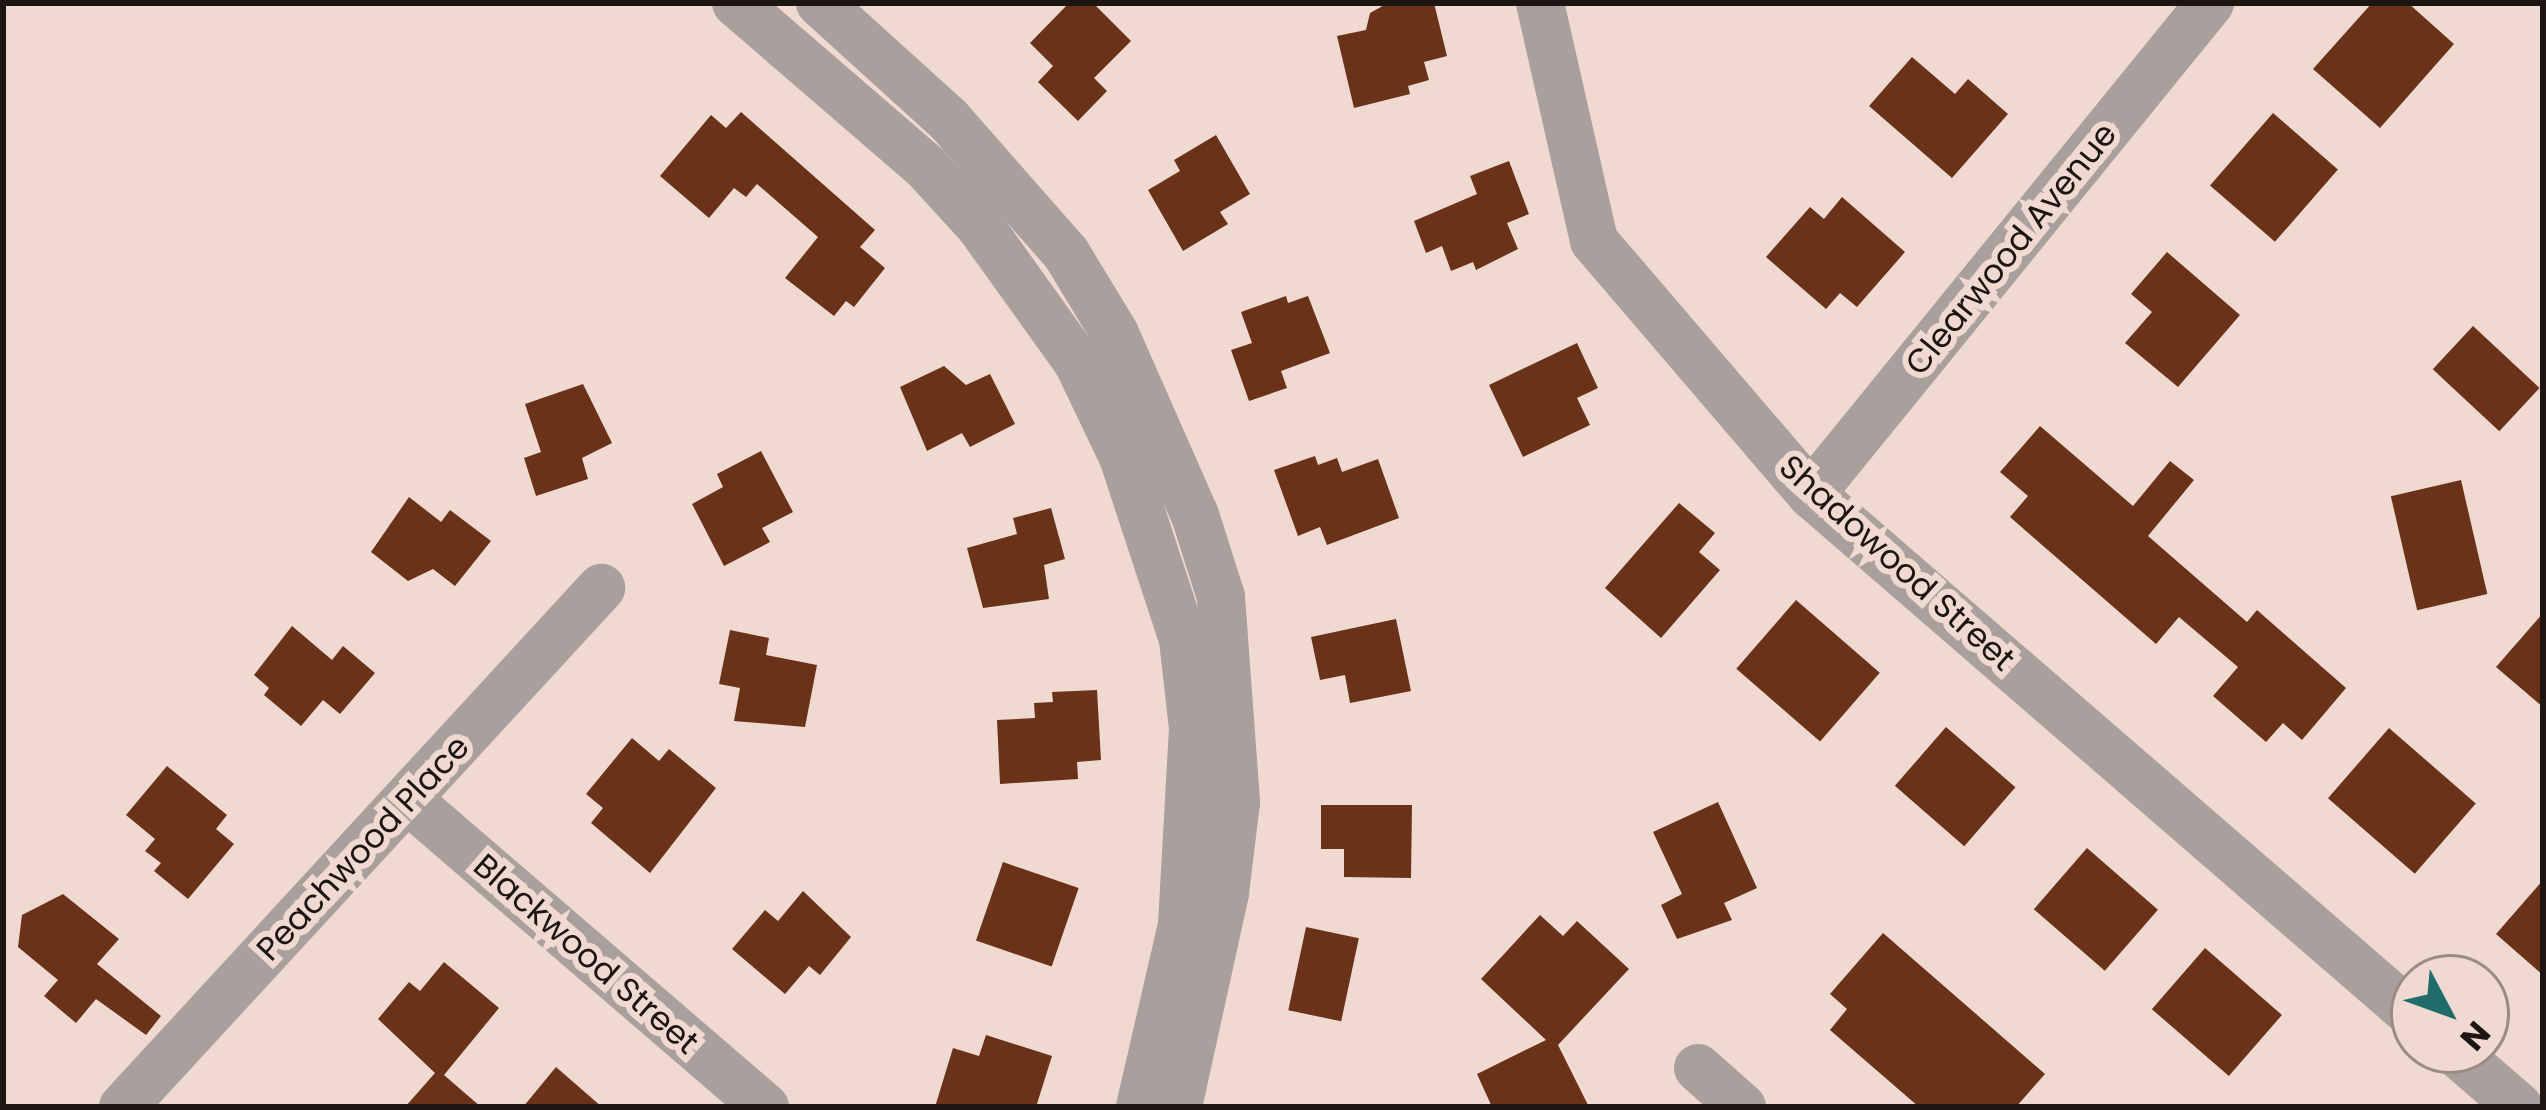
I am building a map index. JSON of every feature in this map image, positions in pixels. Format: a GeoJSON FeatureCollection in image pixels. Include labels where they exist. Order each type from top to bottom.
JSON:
{"type":"FeatureCollection","features":[{"type":"Feature","properties":{"kind":"street"},"geometry":{"type":"LineString","coordinates":[[736,3],[928,168],[980,226],[1078,363],[1138,498],[1184,640],[1193,728],[1182,925],[1140,1107]]}},
{"type":"Feature","properties":{"kind":"street"},"geometry":{"type":"LineString","coordinates":[[820,3],[949,120],[1066,253],[1115,334],[1195,515],[1221,597],[1236,802],[1225,893],[1178,1107]]}},
{"type":"Feature","properties":{"kind":"street","name":"Shadowood Street"},"geometry":{"type":"LineString","coordinates":[[1540,3],[1594,241],[1811,494],[2390,995]]}},
{"type":"Feature","properties":{"kind":"street","name":"Clearwood Avenue"},"geometry":{"type":"LineString","coordinates":[[1811,494],[2210,3]]}},
{"type":"Feature","properties":{"kind":"street","name":"Peachwood Place"},"geometry":{"type":"LineString","coordinates":[[123,1107],[601,588]]}},
{"type":"Feature","properties":{"kind":"street","name":"Blackwood Street"},"geometry":{"type":"LineString","coordinates":[[408,800],[765,1107]]}},
{"type":"Feature","properties":{"kind":"street"},"geometry":{"type":"LineString","coordinates":[[1698,1068],[1742,1107]]}},
{"type":"Feature","properties":{"kind":"street"},"geometry":{"type":"LineString","coordinates":[[2481,1074],[2519,1107]]}},
{"type":"Feature","properties":{"kind":"building"},"geometry":{"type":"Polygon","coordinates":[[[1069,3],[1093,3],[1131,41],[1094,78],[1107,91],[1078,121],[1038,82],[1053,66],[1030,43],[1069,3]]]}},
{"type":"Feature","properties":{"kind":"building"},"geometry":{"type":"Polygon","coordinates":[[[1388,3],[1434,3],[1447,56],[1424,62],[1429,80],[1408,86],[1410,94],[1354,108],[1337,36],[1366,30],[1370,13],[1388,3]]]}},
{"type":"Feature","properties":{"kind":"building"},"geometry":{"type":"Polygon","coordinates":[[[2372,3],[2408,3],[2454,44],[2380,128],[2313,69],[2372,3]]]}},
{"type":"Feature","properties":{"kind":"building"},"geometry":{"type":"Polygon","coordinates":[[[1912,57],[1955,94],[1968,79],[2008,114],[1952,178],[1869,106],[1912,57]]]}},
{"type":"Feature","properties":{"kind":"building"},"geometry":{"type":"Polygon","coordinates":[[[741,112],[875,230],[860,247],[885,268],[854,307],[846,301],[834,316],[785,278],[818,237],[757,184],[746,197],[734,188],[709,218],[660,176],[711,115],[726,128],[741,112]]]}},
{"type":"Feature","properties":{"kind":"building"},"geometry":{"type":"Polygon","coordinates":[[[2273,113],[2338,169],[2275,242],[2210,185],[2273,113]]]}},
{"type":"Feature","properties":{"kind":"building"},"geometry":{"type":"Polygon","coordinates":[[[1216,135],[1250,194],[1220,212],[1228,224],[1183,251],[1148,190],[1180,171],[1174,160],[1216,135]]]}},
{"type":"Feature","properties":{"kind":"building"},"geometry":{"type":"Polygon","coordinates":[[[1509,161],[1529,214],[1507,223],[1518,249],[1476,270],[1473,262],[1451,271],[1442,246],[1426,253],[1414,221],[1477,194],[1470,176],[1509,161]]]}},
{"type":"Feature","properties":{"kind":"building"},"geometry":{"type":"Polygon","coordinates":[[[1842,197],[1905,252],[1857,307],[1840,293],[1826,309],[1766,257],[1810,207],[1824,219],[1842,197]]]}},
{"type":"Feature","properties":{"kind":"building"},"geometry":{"type":"Polygon","coordinates":[[[2167,252],[2240,315],[2178,387],[2125,343],[2152,312],[2131,294],[2167,252]]]}},
{"type":"Feature","properties":{"kind":"building"},"geometry":{"type":"Polygon","coordinates":[[[1286,296],[1288,303],[1308,296],[1330,353],[1281,371],[1287,388],[1249,401],[1231,350],[1252,343],[1241,312],[1286,296]]]}},
{"type":"Feature","properties":{"kind":"building"},"geometry":{"type":"Polygon","coordinates":[[[2473,326],[2540,388],[2499,431],[2433,369],[2473,326]]]}},
{"type":"Feature","properties":{"kind":"building"},"geometry":{"type":"Polygon","coordinates":[[[1577,343],[1598,388],[1577,398],[1590,425],[1523,457],[1489,385],[1577,343]]]}},
{"type":"Feature","properties":{"kind":"building"},"geometry":{"type":"Polygon","coordinates":[[[944,366],[966,385],[990,374],[1015,424],[970,447],[962,433],[927,451],[900,387],[944,366]]]}},
{"type":"Feature","properties":{"kind":"building"},"geometry":{"type":"Polygon","coordinates":[[[583,384],[612,443],[582,458],[588,479],[536,496],[524,458],[541,452],[525,404],[583,384]]]}},
{"type":"Feature","properties":{"kind":"building"},"geometry":{"type":"Polygon","coordinates":[[[2040,426],[2133,506],[2170,461],[2194,480],[2148,536],[2247,622],[2257,610],[2346,688],[2302,740],[2283,723],[2266,742],[2213,696],[2238,667],[2179,617],[2156,644],[2010,517],[2028,496],[2000,472],[2040,426]]]}},
{"type":"Feature","properties":{"kind":"building"},"geometry":{"type":"Polygon","coordinates":[[[761,451],[793,512],[762,528],[770,542],[724,566],[692,504],[723,487],[717,474],[761,451]]]}},
{"type":"Feature","properties":{"kind":"building"},"geometry":{"type":"Polygon","coordinates":[[[1315,456],[1318,465],[1337,458],[1342,472],[1378,459],[1399,518],[1327,545],[1320,527],[1298,536],[1274,470],[1315,456]]]}},
{"type":"Feature","properties":{"kind":"building"},"geometry":{"type":"Polygon","coordinates":[[[2461,480],[2487,594],[2417,610],[2391,496],[2461,480]]]}},
{"type":"Feature","properties":{"kind":"building"},"geometry":{"type":"Polygon","coordinates":[[[409,497],[441,522],[450,510],[491,541],[455,586],[433,569],[408,581],[371,552],[409,497]]]}},
{"type":"Feature","properties":{"kind":"building"},"geometry":{"type":"Polygon","coordinates":[[[1679,503],[1715,533],[1699,552],[1720,570],[1661,638],[1605,588],[1679,503]]]}},
{"type":"Feature","properties":{"kind":"building"},"geometry":{"type":"Polygon","coordinates":[[[1051,508],[1065,559],[1044,565],[1049,599],[983,608],[967,548],[1017,534],[1013,518],[1051,508]]]}},
{"type":"Feature","properties":{"kind":"building"},"geometry":{"type":"Polygon","coordinates":[[[1796,600],[1880,673],[1820,742],[1736,669],[1796,600]]]}},
{"type":"Feature","properties":{"kind":"building"},"geometry":{"type":"Polygon","coordinates":[[[2543,613],[2543,707],[2496,667],[2543,613]]]}},
{"type":"Feature","properties":{"kind":"building"},"geometry":{"type":"Polygon","coordinates":[[[1396,619],[1411,691],[1350,703],[1345,675],[1320,680],[1311,637],[1396,619]]]}},
{"type":"Feature","properties":{"kind":"building"},"geometry":{"type":"Polygon","coordinates":[[[292,626],[332,660],[343,646],[375,673],[340,714],[323,700],[301,726],[264,695],[269,688],[254,675],[292,626]]]}},
{"type":"Feature","properties":{"kind":"building"},"geometry":{"type":"Polygon","coordinates":[[[730,630],[769,638],[766,655],[817,665],[805,727],[734,721],[740,688],[719,684],[730,630]]]}},
{"type":"Feature","properties":{"kind":"building"},"geometry":{"type":"Polygon","coordinates":[[[1097,690],[1101,760],[1077,762],[1078,779],[1000,784],[997,720],[1035,718],[1034,703],[1053,702],[1052,692],[1097,690]]]}},
{"type":"Feature","properties":{"kind":"building"},"geometry":{"type":"Polygon","coordinates":[[[1946,727],[2015,787],[1964,846],[1895,786],[1946,727]]]}},
{"type":"Feature","properties":{"kind":"building"},"geometry":{"type":"Polygon","coordinates":[[[2389,728],[2476,803],[2415,874],[2328,798],[2389,728]]]}},
{"type":"Feature","properties":{"kind":"building"},"geometry":{"type":"Polygon","coordinates":[[[632,738],[659,761],[669,749],[716,788],[650,873],[591,823],[603,808],[586,794],[632,738]]]}},
{"type":"Feature","properties":{"kind":"building"},"geometry":{"type":"Polygon","coordinates":[[[167,766],[227,815],[216,829],[234,844],[188,899],[154,871],[161,863],[145,851],[155,839],[126,815],[167,766]]]}},
{"type":"Feature","properties":{"kind":"building"},"geometry":{"type":"Polygon","coordinates":[[[1718,802],[1757,888],[1724,903],[1732,920],[1677,939],[1661,905],[1682,894],[1653,832],[1718,802]]]}},
{"type":"Feature","properties":{"kind":"building"},"geometry":{"type":"Polygon","coordinates":[[[1321,805],[1412,805],[1411,878],[1344,877],[1344,849],[1321,849],[1321,805]]]}},
{"type":"Feature","properties":{"kind":"building"},"geometry":{"type":"Polygon","coordinates":[[[2087,848],[2158,910],[2105,971],[2034,909],[2087,848]]]}},
{"type":"Feature","properties":{"kind":"building"},"geometry":{"type":"Polygon","coordinates":[[[1003,862],[1079,888],[1052,967],[976,940],[1003,862]]]}},
{"type":"Feature","properties":{"kind":"building"},"geometry":{"type":"Polygon","coordinates":[[[2543,880],[2543,975],[2496,934],[2543,880]]]}},
{"type":"Feature","properties":{"kind":"building"},"geometry":{"type":"Polygon","coordinates":[[[803,891],[851,937],[820,975],[809,966],[785,994],[732,949],[765,910],[778,921],[803,891]]]}},
{"type":"Feature","properties":{"kind":"building"},"geometry":{"type":"Polygon","coordinates":[[[63,894],[119,939],[97,964],[161,1016],[146,1035],[96,999],[76,1023],[44,996],[58,980],[18,947],[22,915],[63,894]]]}},
{"type":"Feature","properties":{"kind":"building"},"geometry":{"type":"Polygon","coordinates":[[[1540,915],[1563,936],[1577,921],[1629,969],[1558,1045],[1589,1107],[1492,1107],[1477,1074],[1546,1040],[1481,979],[1540,915]]]}},
{"type":"Feature","properties":{"kind":"building"},"geometry":{"type":"Polygon","coordinates":[[[1306,927],[1359,938],[1341,1021],[1288,1010],[1306,927]]]}},
{"type":"Feature","properties":{"kind":"building"},"geometry":{"type":"Polygon","coordinates":[[[1883,933],[2045,1074],[2016,1107],[1919,1107],[1830,1030],[1847,1009],[1830,994],[1883,933]]]}},
{"type":"Feature","properties":{"kind":"building"},"geometry":{"type":"Polygon","coordinates":[[[2205,948],[2282,1015],[2229,1076],[2152,1009],[2205,948]]]}},
{"type":"Feature","properties":{"kind":"building"},"geometry":{"type":"Polygon","coordinates":[[[444,962],[499,1008],[444,1075],[481,1107],[405,1107],[435,1073],[378,1019],[409,982],[420,991],[444,962]]]}},
{"type":"Feature","properties":{"kind":"building"},"geometry":{"type":"Polygon","coordinates":[[[986,1035],[1052,1056],[1036,1107],[935,1107],[953,1048],[979,1056],[986,1035]]]}},
{"type":"Feature","properties":{"kind":"building"},"geometry":{"type":"Polygon","coordinates":[[[556,1067],[602,1107],[523,1107],[556,1067]]]}}]}
